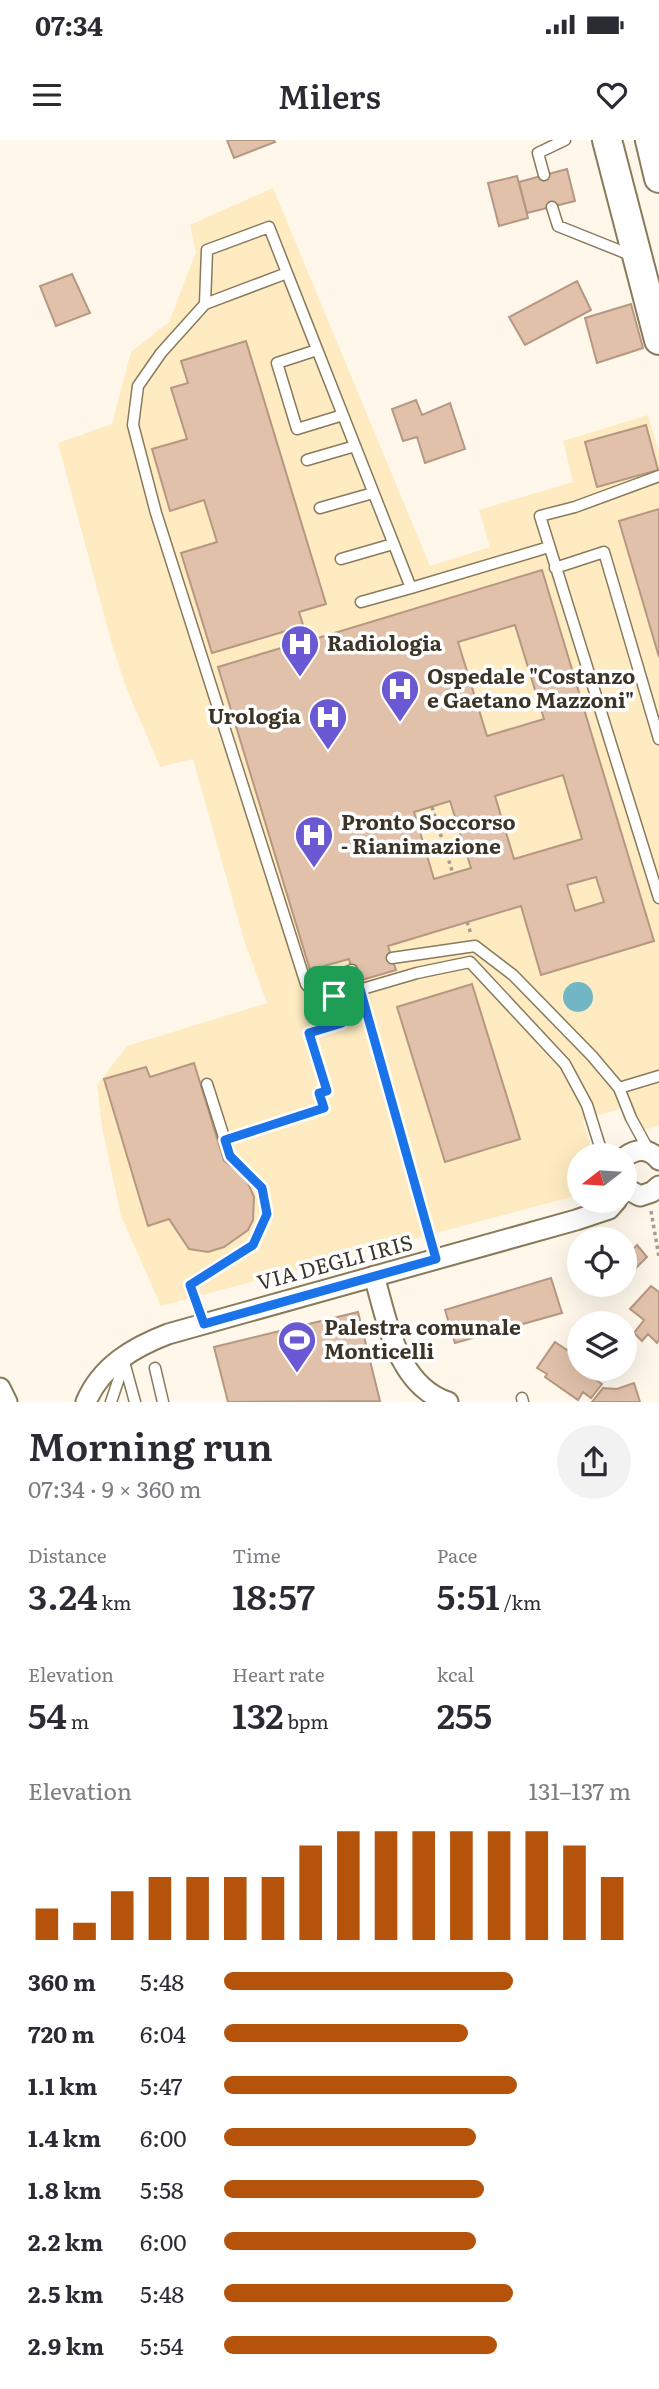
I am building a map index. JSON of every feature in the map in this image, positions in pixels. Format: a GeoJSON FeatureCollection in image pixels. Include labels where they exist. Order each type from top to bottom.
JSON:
{"type":"FeatureCollection","features":[{"type":"Feature","properties":{"kind":"main road"},"geometry":{"type":"LineString","coordinates":[[607,140],[659,340]]}},
{"type":"Feature","properties":{"kind":"main road"},"geometry":{"type":"LineString","coordinates":[[650,140],[659,178]]}},
{"type":"Feature","properties":{"kind":"street"},"geometry":{"type":"LineString","coordinates":[[637,1151],[656,1155]]}},
{"type":"Feature","properties":{"kind":"street","name":"VIA DEGLI IRIS"},"geometry":{"type":"LineString","coordinates":[[86,1402],[108,1369],[123,1361],[146,1342],[598,1213]]}},
{"type":"Feature","properties":{"kind":"street"},"geometry":{"type":"LineString","coordinates":[[374,1276],[397,1351],[411,1374],[438,1399],[448,1402]]}},
{"type":"Feature","properties":{"kind":"street"},"geometry":{"type":"LineString","coordinates":[[0,1388],[7,1402]]}},
{"type":"Feature","properties":{"kind":"lane"},"geometry":{"type":"LineString","coordinates":[[544,175],[538,153],[565,140]]}},
{"type":"Feature","properties":{"kind":"lane"},"geometry":{"type":"LineString","coordinates":[[552,207],[558,226],[638,258]]}},
{"type":"Feature","properties":{"kind":"lane"},"geometry":{"type":"LineString","coordinates":[[205,304],[207,250],[269,227],[411,588]]}},
{"type":"Feature","properties":{"kind":"lane"},"geometry":{"type":"LineString","coordinates":[[287,274],[205,304],[161,353],[138,386],[133,425],[156,513],[306,984],[318,998],[470,962]]}},
{"type":"Feature","properties":{"kind":"lane"},"geometry":{"type":"LineString","coordinates":[[317,350],[276,363],[298,429],[343,415]]}},
{"type":"Feature","properties":{"kind":"lane"},"geometry":{"type":"LineString","coordinates":[[307,460],[355,446]]}},
{"type":"Feature","properties":{"kind":"lane"},"geometry":{"type":"LineString","coordinates":[[659,476],[575,507],[540,516],[659,898]]}},
{"type":"Feature","properties":{"kind":"lane"},"geometry":{"type":"LineString","coordinates":[[320,508],[373,493]]}},
{"type":"Feature","properties":{"kind":"lane"},"geometry":{"type":"LineString","coordinates":[[341,559],[393,544]]}},
{"type":"Feature","properties":{"kind":"lane"},"geometry":{"type":"LineString","coordinates":[[361,603],[549,547]]}},
{"type":"Feature","properties":{"kind":"lane"},"geometry":{"type":"LineString","coordinates":[[555,568],[604,552],[659,739]]}},
{"type":"Feature","properties":{"kind":"lane"},"geometry":{"type":"LineString","coordinates":[[470,962],[475,946]]}},
{"type":"Feature","properties":{"kind":"lane"},"geometry":{"type":"LineString","coordinates":[[392,958],[475,946],[513,975],[592,1056],[619,1088],[631,1118],[656,1155]]}},
{"type":"Feature","properties":{"kind":"lane"},"geometry":{"type":"LineString","coordinates":[[470,962],[565,1064],[587,1105],[599,1143]]}},
{"type":"Feature","properties":{"kind":"lane"},"geometry":{"type":"LineString","coordinates":[[338,995],[336,976],[352,970]]}},
{"type":"Feature","properties":{"kind":"lane"},"geometry":{"type":"LineString","coordinates":[[360,989],[436,1259]]}},
{"type":"Feature","properties":{"kind":"lane"},"geometry":{"type":"LineString","coordinates":[[619,1088],[659,1076]]}},
{"type":"Feature","properties":{"kind":"lane"},"geometry":{"type":"LineString","coordinates":[[204,1324],[190,1285],[253,1245],[267,1214],[262,1188],[230,1156],[207,1084]]}},
{"type":"Feature","properties":{"kind":"lane"},"geometry":{"type":"LineString","coordinates":[[111,1402],[123,1361]]}},
{"type":"Feature","properties":{"kind":"lane"},"geometry":{"type":"LineString","coordinates":[[123,1361],[135,1402]]}},
{"type":"Feature","properties":{"kind":"lane"},"geometry":{"type":"LineString","coordinates":[[155,1368],[163,1402]]}},
{"type":"Feature","properties":{"kind":"path"},"geometry":{"type":"LineString","coordinates":[[432,807],[453,874]]}},
{"type":"Feature","properties":{"kind":"path"},"geometry":{"type":"LineString","coordinates":[[225,1140],[324,1108],[319,1093],[327,1091],[309,1033],[342,1023],[338,995]]}},
{"type":"Feature","properties":{"kind":"path"},"geometry":{"type":"LineString","coordinates":[[653,1190],[659,1257]]}},
{"type":"Feature","properties":{"kind":"shaded area","name":"Ospedale \"Costanzo e Gaetano Mazzoni\""},"geometry":{"type":"Polygon","coordinates":[[[273,188],[430,566],[490,547],[479,510],[573,482],[563,441],[648,415],[659,452],[659,1126],[636,1132],[629,1106],[583,1120],[590,1143],[567,1143],[567,1198],[161,1306],[121,1216],[102,1127],[97,1085],[127,1046],[267,1003],[244,940],[193,759],[160,767],[126,687],[58,443],[112,424],[131,352],[169,322],[196,252],[190,225],[273,188]]]}},
{"type":"Feature","properties":{"kind":"water"},"geometry":{"type":"Polygon","coordinates":[[[578,982],[584,983],[592,991],[592,1003],[584,1011],[578,1012],[572,1011],[564,1003],[563,997],[564,991],[572,983],[578,982]]]}},
{"type":"Feature","properties":{"kind":"building"},"geometry":{"type":"Polygon","coordinates":[[[227,140],[274,140],[275,142],[234,158],[227,140]]]}},
{"type":"Feature","properties":{"kind":"building"},"geometry":{"type":"Polygon","coordinates":[[[567,169],[575,201],[527,213],[519,182],[567,169]]]}},
{"type":"Feature","properties":{"kind":"building"},"geometry":{"type":"Polygon","coordinates":[[[517,176],[528,218],[499,226],[488,183],[517,176]]]}},
{"type":"Feature","properties":{"kind":"building"},"geometry":{"type":"Polygon","coordinates":[[[72,274],[90,313],[56,326],[40,286],[72,274]]]}},
{"type":"Feature","properties":{"kind":"building"},"geometry":{"type":"Polygon","coordinates":[[[577,281],[591,310],[525,345],[509,317],[577,281]]]}},
{"type":"Feature","properties":{"kind":"building"},"geometry":{"type":"Polygon","coordinates":[[[631,304],[643,348],[597,363],[585,318],[631,304]]]}},
{"type":"Feature","properties":{"kind":"building"},"geometry":{"type":"Polygon","coordinates":[[[246,341],[326,604],[299,612],[308,641],[542,570],[654,941],[541,975],[521,906],[388,946],[396,970],[355,982],[349,959],[310,970],[218,667],[301,642],[296,628],[212,653],[181,553],[217,542],[204,500],[170,511],[152,449],[187,439],[171,388],[188,383],[181,361],[246,341]],[[515,625],[458,642],[487,736],[544,719],[515,625]],[[563,775],[495,796],[514,859],[582,839],[563,775]],[[450,801],[414,812],[434,879],[471,868],[450,801]],[[596,877],[567,885],[575,911],[604,902],[596,877]]]}},
{"type":"Feature","properties":{"kind":"building"},"geometry":{"type":"Polygon","coordinates":[[[416,400],[422,415],[450,403],[465,449],[425,463],[417,437],[403,441],[392,409],[416,400]]]}},
{"type":"Feature","properties":{"kind":"building"},"geometry":{"type":"Polygon","coordinates":[[[646,425],[658,470],[597,487],[585,442],[646,425]]]}},
{"type":"Feature","properties":{"kind":"building"},"geometry":{"type":"Polygon","coordinates":[[[659,509],[659,657],[619,521],[659,509]]]}},
{"type":"Feature","properties":{"kind":"building"},"geometry":{"type":"Polygon","coordinates":[[[472,984],[520,1139],[445,1162],[397,1007],[472,984]]]}},
{"type":"Feature","properties":{"kind":"building"},"geometry":{"type":"Polygon","coordinates":[[[194,1063],[224,1161],[245,1176],[254,1197],[253,1220],[248,1230],[224,1247],[208,1252],[189,1249],[169,1219],[148,1226],[104,1079],[146,1067],[150,1077],[194,1063]]]}},
{"type":"Feature","properties":{"kind":"building"},"geometry":{"type":"Polygon","coordinates":[[[637,1245],[647,1257],[637,1267],[637,1245]]]}},
{"type":"Feature","properties":{"kind":"building"},"geometry":{"type":"Polygon","coordinates":[[[551,1278],[562,1313],[455,1343],[445,1310],[551,1278]]]}},
{"type":"Feature","properties":{"kind":"building"},"geometry":{"type":"Polygon","coordinates":[[[651,1286],[659,1292],[657,1343],[648,1334],[642,1341],[637,1336],[637,1329],[644,1320],[637,1314],[637,1311],[630,1309],[651,1286]]]}},
{"type":"Feature","properties":{"kind":"building","name":"Palestra comunale Monticelli"},"geometry":{"type":"Polygon","coordinates":[[[358,1312],[380,1401],[228,1402],[214,1347],[358,1312]]]}},
{"type":"Feature","properties":{"kind":"building"},"geometry":{"type":"Polygon","coordinates":[[[555,1342],[567,1350],[567,1381],[597,1381],[602,1384],[591,1398],[583,1392],[578,1400],[545,1377],[547,1374],[537,1368],[555,1342]]]}},
{"type":"Feature","properties":{"kind":"building"},"geometry":{"type":"Polygon","coordinates":[[[634,1383],[640,1402],[592,1402],[603,1388],[617,1389],[634,1383]]]}},
{"type":"Feature","properties":{"kind":"place","name":"Radiologia"},"geometry":{"type":"Point","coordinates":[300,678]}},
{"type":"Feature","properties":{"kind":"place","name":"Ospedale \"Costanzo e Gaetano Mazzoni\""},"geometry":{"type":"Point","coordinates":[400,723]}},
{"type":"Feature","properties":{"kind":"place","name":"Urologia"},"geometry":{"type":"Point","coordinates":[328,751]}},
{"type":"Feature","properties":{"kind":"place","name":"Pronto Soccorso - Rianimazione"},"geometry":{"type":"Point","coordinates":[314,869]}},
{"type":"Feature","properties":{"kind":"place","name":"Palestra comunale Monticelli"},"geometry":{"type":"Point","coordinates":[297,1374]}},
{"type":"Feature","properties":{"kind":"route"},"geometry":{"type":"LineString","coordinates":[[360,989],[436,1259],[204,1324],[190,1285],[253,1245],[267,1214],[262,1188],[230,1156],[225,1140],[324,1108],[319,1093],[327,1091],[309,1033],[342,1023],[334,996],[360,989]]}}]}
